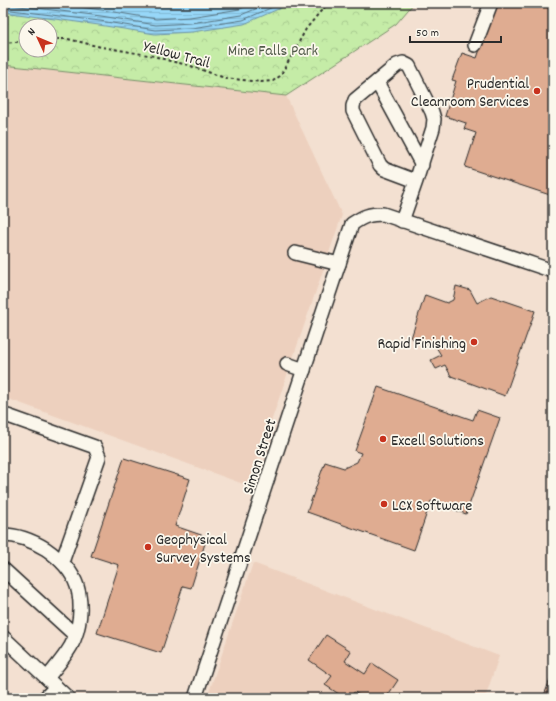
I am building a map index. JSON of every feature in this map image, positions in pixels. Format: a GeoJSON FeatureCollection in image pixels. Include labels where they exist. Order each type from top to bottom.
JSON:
{"type":"FeatureCollection","features":[{"type":"Feature","properties":{"kind":"street"},"geometry":{"type":"LineString","coordinates":[[475,45],[491,3]]}},
{"type":"Feature","properties":{"kind":"street"},"geometry":{"type":"LineString","coordinates":[[416,181],[384,169],[380,165],[353,111],[355,100],[397,65],[403,63],[409,66],[434,119],[433,128],[422,165],[402,221],[553,270]]}},
{"type":"Feature","properties":{"kind":"street"},"geometry":{"type":"LineString","coordinates":[[377,82],[422,165]]}},
{"type":"Feature","properties":{"kind":"street","name":"Simon Street"},"geometry":{"type":"LineString","coordinates":[[195,698],[352,224],[371,214],[384,214],[402,221]]}},
{"type":"Feature","properties":{"kind":"street"},"geometry":{"type":"LineString","coordinates":[[295,253],[339,264]]}},
{"type":"Feature","properties":{"kind":"street"},"geometry":{"type":"LineString","coordinates":[[287,364],[304,370]]}},
{"type":"Feature","properties":{"kind":"street"},"geometry":{"type":"LineString","coordinates":[[3,418],[8,416],[95,447],[99,457],[62,562]]}},
{"type":"Feature","properties":{"kind":"street"},"geometry":{"type":"LineString","coordinates":[[3,534],[18,536],[31,541],[51,553],[62,562],[77,586],[80,598],[80,612],[75,635],[45,698]]}},
{"type":"Feature","properties":{"kind":"street"},"geometry":{"type":"LineString","coordinates":[[3,569],[75,635]]}},
{"type":"Feature","properties":{"kind":"street"},"geometry":{"type":"LineString","coordinates":[[3,638],[68,698]]}},
{"type":"Feature","properties":{"kind":"path","name":"Yellow Trail"},"geometry":{"type":"LineString","coordinates":[[58,39],[68,39],[101,47],[154,56],[188,65],[225,78],[261,82],[273,81],[280,76],[306,29],[329,3]]}},
{"type":"Feature","properties":{"kind":"path"},"geometry":{"type":"LineString","coordinates":[[3,43],[18,42]]}},
{"type":"Feature","properties":{"kind":"shaded area"},"geometry":{"type":"Polygon","coordinates":[[[3,65],[286,96],[342,215],[249,486],[3,397],[3,65]]]}},
{"type":"Feature","properties":{"kind":"shaded area"},"geometry":{"type":"Polygon","coordinates":[[[253,563],[499,656],[485,698],[207,698],[253,563]]]}},
{"type":"Feature","properties":{"kind":"green space","name":"Mine Falls Park"},"geometry":{"type":"Polygon","coordinates":[[[3,3],[414,3],[396,24],[286,96],[3,65],[3,3]]]}},
{"type":"Feature","properties":{"kind":"water"},"geometry":{"type":"Polygon","coordinates":[[[3,3],[292,3],[244,24],[192,32],[155,34],[58,19],[58,18],[3,12],[3,3]]]}},
{"type":"Feature","properties":{"kind":"building"},"geometry":{"type":"Polygon","coordinates":[[[496,3],[538,3],[553,8],[553,196],[465,167],[476,133],[464,129],[466,123],[445,116],[456,81],[452,80],[462,53],[477,58],[496,3]]]}},
{"type":"Feature","properties":{"kind":"building","name":"Rapid Finishing"},"geometry":{"type":"Polygon","coordinates":[[[456,286],[470,290],[477,303],[491,296],[535,311],[505,396],[451,376],[445,365],[436,369],[431,360],[441,355],[436,347],[411,338],[425,295],[447,303],[453,300],[456,286]]]}},
{"type":"Feature","properties":{"kind":"building"},"geometry":{"type":"Polygon","coordinates":[[[378,387],[473,420],[477,410],[500,418],[466,514],[431,501],[414,550],[307,512],[325,462],[344,468],[357,462],[361,453],[355,451],[378,387]]]}},
{"type":"Feature","properties":{"kind":"building"},"geometry":{"type":"Polygon","coordinates":[[[124,458],[190,479],[175,526],[207,537],[191,588],[183,586],[161,653],[97,633],[119,565],[91,556],[124,458]]]}},
{"type":"Feature","properties":{"kind":"building"},"geometry":{"type":"Polygon","coordinates":[[[326,635],[351,651],[345,661],[365,674],[372,663],[398,680],[386,698],[364,698],[354,692],[350,698],[345,698],[325,685],[332,676],[309,660],[326,635]]]}},
{"type":"Feature","properties":{"kind":"building"},"geometry":{"type":"Polygon","coordinates":[[[553,672],[553,698],[543,698],[553,672]]]}},
{"type":"Feature","properties":{"kind":"place","name":"Prudential Cleanroom Services"},"geometry":{"type":"Point","coordinates":[537,91]}},
{"type":"Feature","properties":{"kind":"place","name":"Rapid Finishing"},"geometry":{"type":"Point","coordinates":[474,342]}},
{"type":"Feature","properties":{"kind":"place","name":"Excell Solutions"},"geometry":{"type":"Point","coordinates":[383,439]}},
{"type":"Feature","properties":{"kind":"place","name":"LCX Software"},"geometry":{"type":"Point","coordinates":[384,504]}},
{"type":"Feature","properties":{"kind":"place","name":"Geophysical Survey Systems"},"geometry":{"type":"Point","coordinates":[148,547]}}]}
